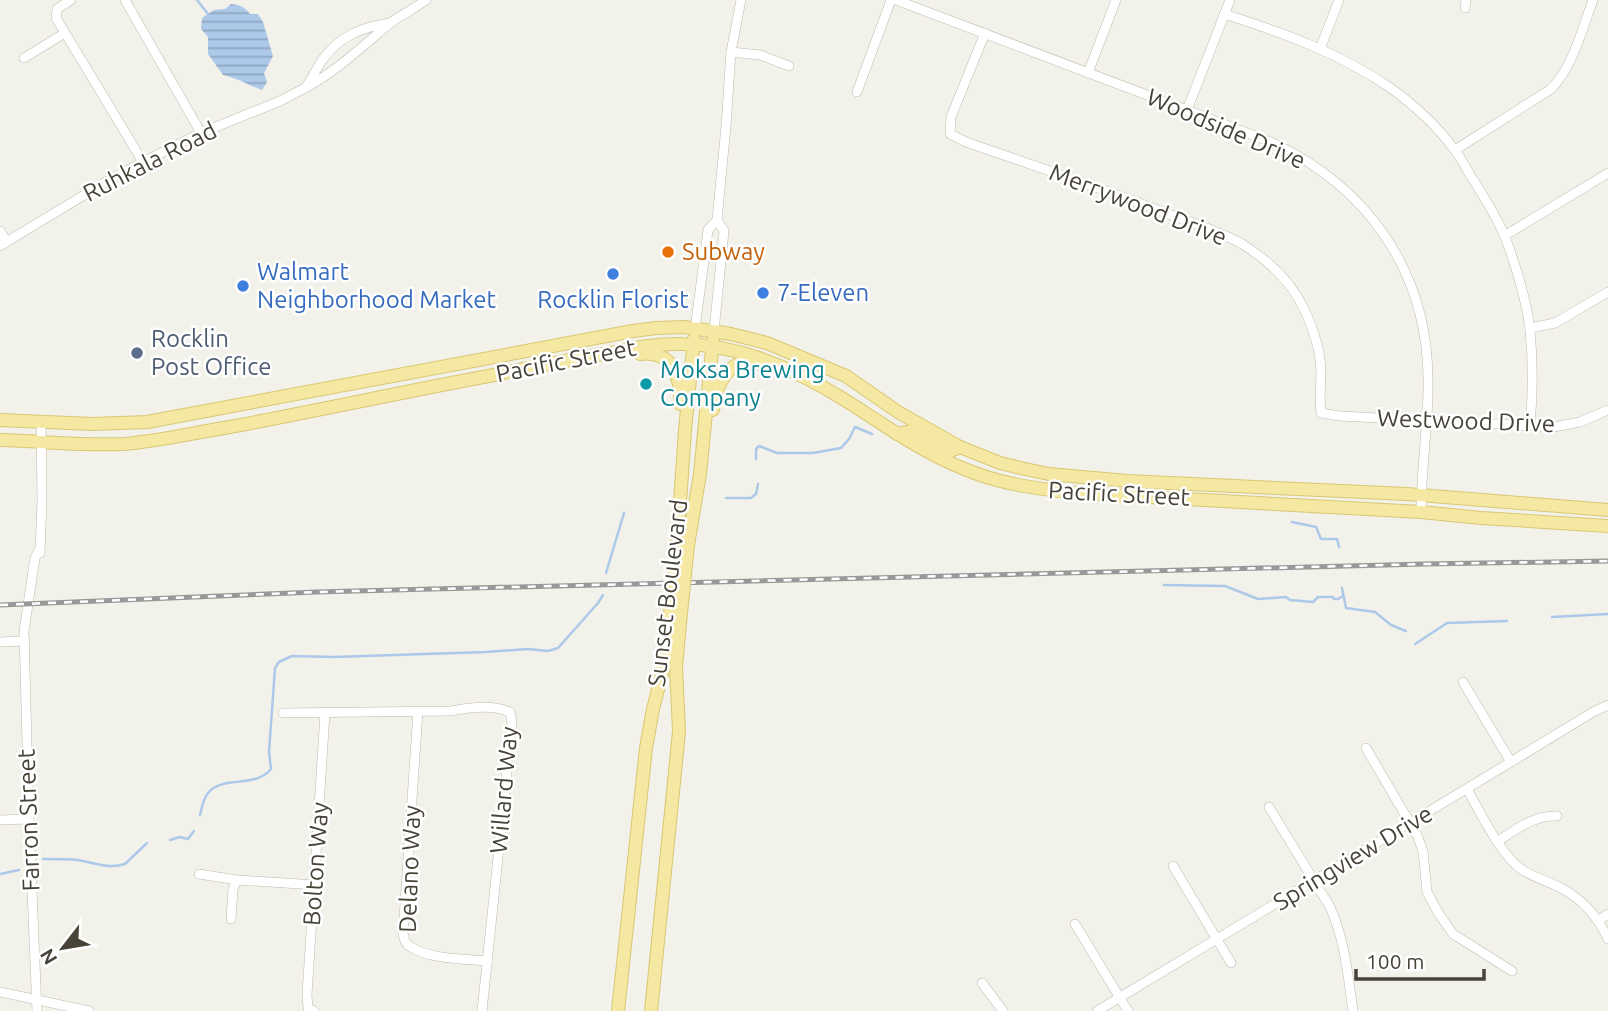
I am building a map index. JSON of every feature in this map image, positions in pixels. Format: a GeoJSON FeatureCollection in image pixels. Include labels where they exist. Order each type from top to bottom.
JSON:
{"type":"FeatureCollection","features":[{"type":"Feature","properties":{"kind":"main road","name":"Pacific Street"},"geometry":{"type":"LineString","coordinates":[[0,420],[93,424],[147,422],[633,331],[695,328],[766,343],[846,376],[898,412],[960,447],[1000,463],[1025,469],[1127,481],[1421,495],[1608,510]]}},
{"type":"Feature","properties":{"kind":"main road","name":"Sunset Boulevard"},"geometry":{"type":"LineString","coordinates":[[651,1011],[679,731],[675,623],[682,546],[685,430],[695,328]]}},
{"type":"Feature","properties":{"kind":"main road","name":"Sunset Boulevard"},"geometry":{"type":"LineString","coordinates":[[682,546],[700,474],[714,331]]}},
{"type":"Feature","properties":{"kind":"main road","name":"Pacific Street"},"geometry":{"type":"LineString","coordinates":[[0,440],[101,444],[147,442],[645,346],[712,346],[744,353],[805,378],[844,399],[897,434],[960,467],[989,479],[1021,486],[1077,493],[1421,512],[1608,526]]}},
{"type":"Feature","properties":{"kind":"main road"},"geometry":{"type":"LineString","coordinates":[[589,356],[603,360],[654,353],[666,359],[676,372],[679,382],[679,413],[685,430]]}},
{"type":"Feature","properties":{"kind":"main road"},"geometry":{"type":"LineString","coordinates":[[422,388],[433,379],[472,370],[483,359]]}},
{"type":"Feature","properties":{"kind":"main road"},"geometry":{"type":"LineString","coordinates":[[703,433],[712,415],[719,384],[725,374],[743,363],[754,362],[780,367]]}},
{"type":"Feature","properties":{"kind":"main road"},"geometry":{"type":"LineString","coordinates":[[897,434],[914,431],[948,452],[960,447]]}},
{"type":"Feature","properties":{"kind":"main road"},"geometry":{"type":"LineString","coordinates":[[1021,486],[1025,469]]}},
{"type":"Feature","properties":{"kind":"main road"},"geometry":{"type":"LineString","coordinates":[[1127,481],[1127,495]]}},
{"type":"Feature","properties":{"kind":"main road"},"geometry":{"type":"LineString","coordinates":[[1547,523],[1555,515],[1580,516],[1590,508],[1591,514],[1596,518],[1608,519]]}},
{"type":"Feature","properties":{"kind":"main road","name":"Sunset Boulevard"},"geometry":{"type":"LineString","coordinates":[[618,1011],[646,748],[675,623]]}},
{"type":"Feature","properties":{"kind":"street"},"geometry":{"type":"LineString","coordinates":[[71,0],[57,9],[56,18],[143,162]]}},
{"type":"Feature","properties":{"kind":"street"},"geometry":{"type":"LineString","coordinates":[[125,0],[201,134]]}},
{"type":"Feature","properties":{"kind":"street","name":"Ruhkala Road"},"geometry":{"type":"LineString","coordinates":[[3,244],[143,162],[305,88],[377,36],[390,23],[426,0]]}},
{"type":"Feature","properties":{"kind":"street","name":"Sunset Boulevard"},"geometry":{"type":"LineString","coordinates":[[695,328],[708,230],[717,220],[731,52],[741,0]]}},
{"type":"Feature","properties":{"kind":"street"},"geometry":{"type":"LineString","coordinates":[[857,92],[891,0]]}},
{"type":"Feature","properties":{"kind":"street","name":"Woodside Drive"},"geometry":{"type":"LineString","coordinates":[[896,0],[1271,142],[1314,165],[1348,191],[1377,224],[1400,262],[1411,285],[1419,312],[1427,355],[1428,379],[1421,512]]}},
{"type":"Feature","properties":{"kind":"street"},"geometry":{"type":"LineString","coordinates":[[1088,73],[1116,0]]}},
{"type":"Feature","properties":{"kind":"street"},"geometry":{"type":"LineString","coordinates":[[1187,110],[1230,0]]}},
{"type":"Feature","properties":{"kind":"street"},"geometry":{"type":"LineString","coordinates":[[1320,49],[1339,0]]}},
{"type":"Feature","properties":{"kind":"street"},"geometry":{"type":"LineString","coordinates":[[1455,150],[1551,89],[1561,79],[1593,0]]}},
{"type":"Feature","properties":{"kind":"street"},"geometry":{"type":"LineString","coordinates":[[1224,13],[1320,49],[1391,88],[1416,108],[1455,150],[1494,215],[1518,279],[1530,328],[1530,425]]}},
{"type":"Feature","properties":{"kind":"street","name":"Ruhkala Road"},"geometry":{"type":"LineString","coordinates":[[305,88],[326,55],[341,40],[366,27],[390,23]]}},
{"type":"Feature","properties":{"kind":"street"},"geometry":{"type":"LineString","coordinates":[[24,58],[65,33]]}},
{"type":"Feature","properties":{"kind":"street","name":"Merrywood Drive"},"geometry":{"type":"LineString","coordinates":[[985,33],[951,117],[950,134],[1211,230],[1259,256],[1292,288],[1311,327],[1321,369],[1321,413]]}},
{"type":"Feature","properties":{"kind":"street"},"geometry":{"type":"LineString","coordinates":[[731,52],[760,55],[789,66]]}},
{"type":"Feature","properties":{"kind":"street"},"geometry":{"type":"LineString","coordinates":[[1504,236],[1608,173]]}},
{"type":"Feature","properties":{"kind":"street","name":"Sunset Boulevard"},"geometry":{"type":"LineString","coordinates":[[714,331],[724,231],[717,220]]}},
{"type":"Feature","properties":{"kind":"street"},"geometry":{"type":"LineString","coordinates":[[0,231],[3,244]]}},
{"type":"Feature","properties":{"kind":"street"},"geometry":{"type":"LineString","coordinates":[[1530,328],[1555,323],[1608,292]]}},
{"type":"Feature","properties":{"kind":"street","name":"Westwood Drive"},"geometry":{"type":"LineString","coordinates":[[1321,413],[1554,427],[1580,422],[1608,410]]}},
{"type":"Feature","properties":{"kind":"street","name":"Farron Street"},"geometry":{"type":"LineString","coordinates":[[37,1011],[25,641],[40,558],[41,421]]}},
{"type":"Feature","properties":{"kind":"street"},"geometry":{"type":"LineString","coordinates":[[0,642],[25,641]]}},
{"type":"Feature","properties":{"kind":"street"},"geometry":{"type":"LineString","coordinates":[[1463,682],[1511,762]]}},
{"type":"Feature","properties":{"kind":"street","name":"Springview Drive"},"geometry":{"type":"LineString","coordinates":[[1097,1011],[1608,705]]}},
{"type":"Feature","properties":{"kind":"street","name":"Willard Way"},"geometry":{"type":"LineString","coordinates":[[283,713],[450,712],[499,707],[510,712],[512,723],[482,1011]]}},
{"type":"Feature","properties":{"kind":"street","name":"Delano Way"},"geometry":{"type":"LineString","coordinates":[[418,711],[403,933],[405,942],[417,950],[440,957],[487,961]]}},
{"type":"Feature","properties":{"kind":"street","name":"Bolton Way"},"geometry":{"type":"LineString","coordinates":[[314,1011],[308,1008],[307,995],[325,713]]}},
{"type":"Feature","properties":{"kind":"street"},"geometry":{"type":"LineString","coordinates":[[1366,748],[1411,822],[1423,851],[1427,892],[1439,914],[1453,934],[1511,971]]}},
{"type":"Feature","properties":{"kind":"street"},"geometry":{"type":"LineString","coordinates":[[1467,789],[1515,864],[1572,894],[1599,920],[1608,939]]}},
{"type":"Feature","properties":{"kind":"street"},"geometry":{"type":"LineString","coordinates":[[1269,807],[1338,925],[1353,1011]]}},
{"type":"Feature","properties":{"kind":"street"},"geometry":{"type":"LineString","coordinates":[[1498,841],[1532,820],[1558,816]]}},
{"type":"Feature","properties":{"kind":"street"},"geometry":{"type":"LineString","coordinates":[[0,820],[29,819]]}},
{"type":"Feature","properties":{"kind":"street"},"geometry":{"type":"LineString","coordinates":[[1173,866],[1231,963]]}},
{"type":"Feature","properties":{"kind":"street"},"geometry":{"type":"LineString","coordinates":[[199,874],[237,880],[315,885]]}},
{"type":"Feature","properties":{"kind":"street"},"geometry":{"type":"LineString","coordinates":[[231,919],[233,889],[237,880]]}},
{"type":"Feature","properties":{"kind":"street"},"geometry":{"type":"LineString","coordinates":[[1599,920],[1608,914]]}},
{"type":"Feature","properties":{"kind":"street"},"geometry":{"type":"LineString","coordinates":[[1075,924],[1128,1011]]}},
{"type":"Feature","properties":{"kind":"street"},"geometry":{"type":"LineString","coordinates":[[982,983],[1003,1011]]}},
{"type":"Feature","properties":{"kind":"street"},"geometry":{"type":"LineString","coordinates":[[0,992],[89,1011]]}},
{"type":"Feature","properties":{"kind":"water"},"geometry":{"type":"Polygon","coordinates":[[[231,4],[242,7],[250,14],[258,14],[263,22],[273,56],[264,73],[267,82],[262,90],[223,75],[208,54],[208,37],[201,29],[202,18],[231,4]]]}},
{"type":"Feature","properties":{"kind":"waterway"},"geometry":{"type":"LineString","coordinates":[[197,0],[208,14]]}},
{"type":"Feature","properties":{"kind":"waterway"},"geometry":{"type":"LineString","coordinates":[[756,459],[756,449],[759,446],[777,453],[813,453],[841,448],[855,427],[872,434]]}},
{"type":"Feature","properties":{"kind":"waterway"},"geometry":{"type":"LineString","coordinates":[[726,498],[751,498],[756,494],[758,484]]}},
{"type":"Feature","properties":{"kind":"waterway"},"geometry":{"type":"LineString","coordinates":[[606,573],[624,513]]}},
{"type":"Feature","properties":{"kind":"waterway"},"geometry":{"type":"LineString","coordinates":[[1292,522],[1316,527],[1321,539],[1337,539],[1339,547]]}},
{"type":"Feature","properties":{"kind":"waterway"},"geometry":{"type":"LineString","coordinates":[[1164,585],[1225,586],[1258,599],[1286,597],[1290,600],[1313,602],[1318,597],[1338,599],[1343,596]]}},
{"type":"Feature","properties":{"kind":"waterway"},"geometry":{"type":"LineString","coordinates":[[1342,588],[1346,608],[1375,612],[1391,625],[1406,631]]}},
{"type":"Feature","properties":{"kind":"waterway"},"geometry":{"type":"LineString","coordinates":[[200,815],[205,798],[214,788],[222,784],[256,779],[271,769],[269,752],[275,668],[279,662],[292,656],[334,657],[527,649],[548,651],[558,648],[603,595]]}},
{"type":"Feature","properties":{"kind":"waterway"},"geometry":{"type":"LineString","coordinates":[[1552,617],[1608,614]]}},
{"type":"Feature","properties":{"kind":"waterway"},"geometry":{"type":"LineString","coordinates":[[1415,644],[1447,623],[1507,621]]}},
{"type":"Feature","properties":{"kind":"waterway"},"geometry":{"type":"LineString","coordinates":[[170,840],[180,837],[188,839],[194,831]]}},
{"type":"Feature","properties":{"kind":"waterway"},"geometry":{"type":"LineString","coordinates":[[43,859],[78,860],[113,866],[125,864],[147,843]]}},
{"type":"Feature","properties":{"kind":"waterway"},"geometry":{"type":"LineString","coordinates":[[0,874],[19,870]]}},
{"type":"Feature","properties":{"kind":"railway"},"geometry":{"type":"LineString","coordinates":[[0,605],[317,592],[1608,561]]}},
{"type":"Feature","properties":{"kind":"place","name":"Subway"},"geometry":{"type":"Point","coordinates":[668,252]}},
{"type":"Feature","properties":{"kind":"place","name":"Rocklin Florist"},"geometry":{"type":"Point","coordinates":[613,274]}},
{"type":"Feature","properties":{"kind":"place","name":"Walmart Neighborhood Market"},"geometry":{"type":"Point","coordinates":[243,286]}},
{"type":"Feature","properties":{"kind":"place","name":"7-Eleven"},"geometry":{"type":"Point","coordinates":[763,293]}},
{"type":"Feature","properties":{"kind":"place","name":"Rocklin Post Office"},"geometry":{"type":"Point","coordinates":[137,353]}},
{"type":"Feature","properties":{"kind":"place","name":"Moksa Brewing Company"},"geometry":{"type":"Point","coordinates":[646,384]}}]}
